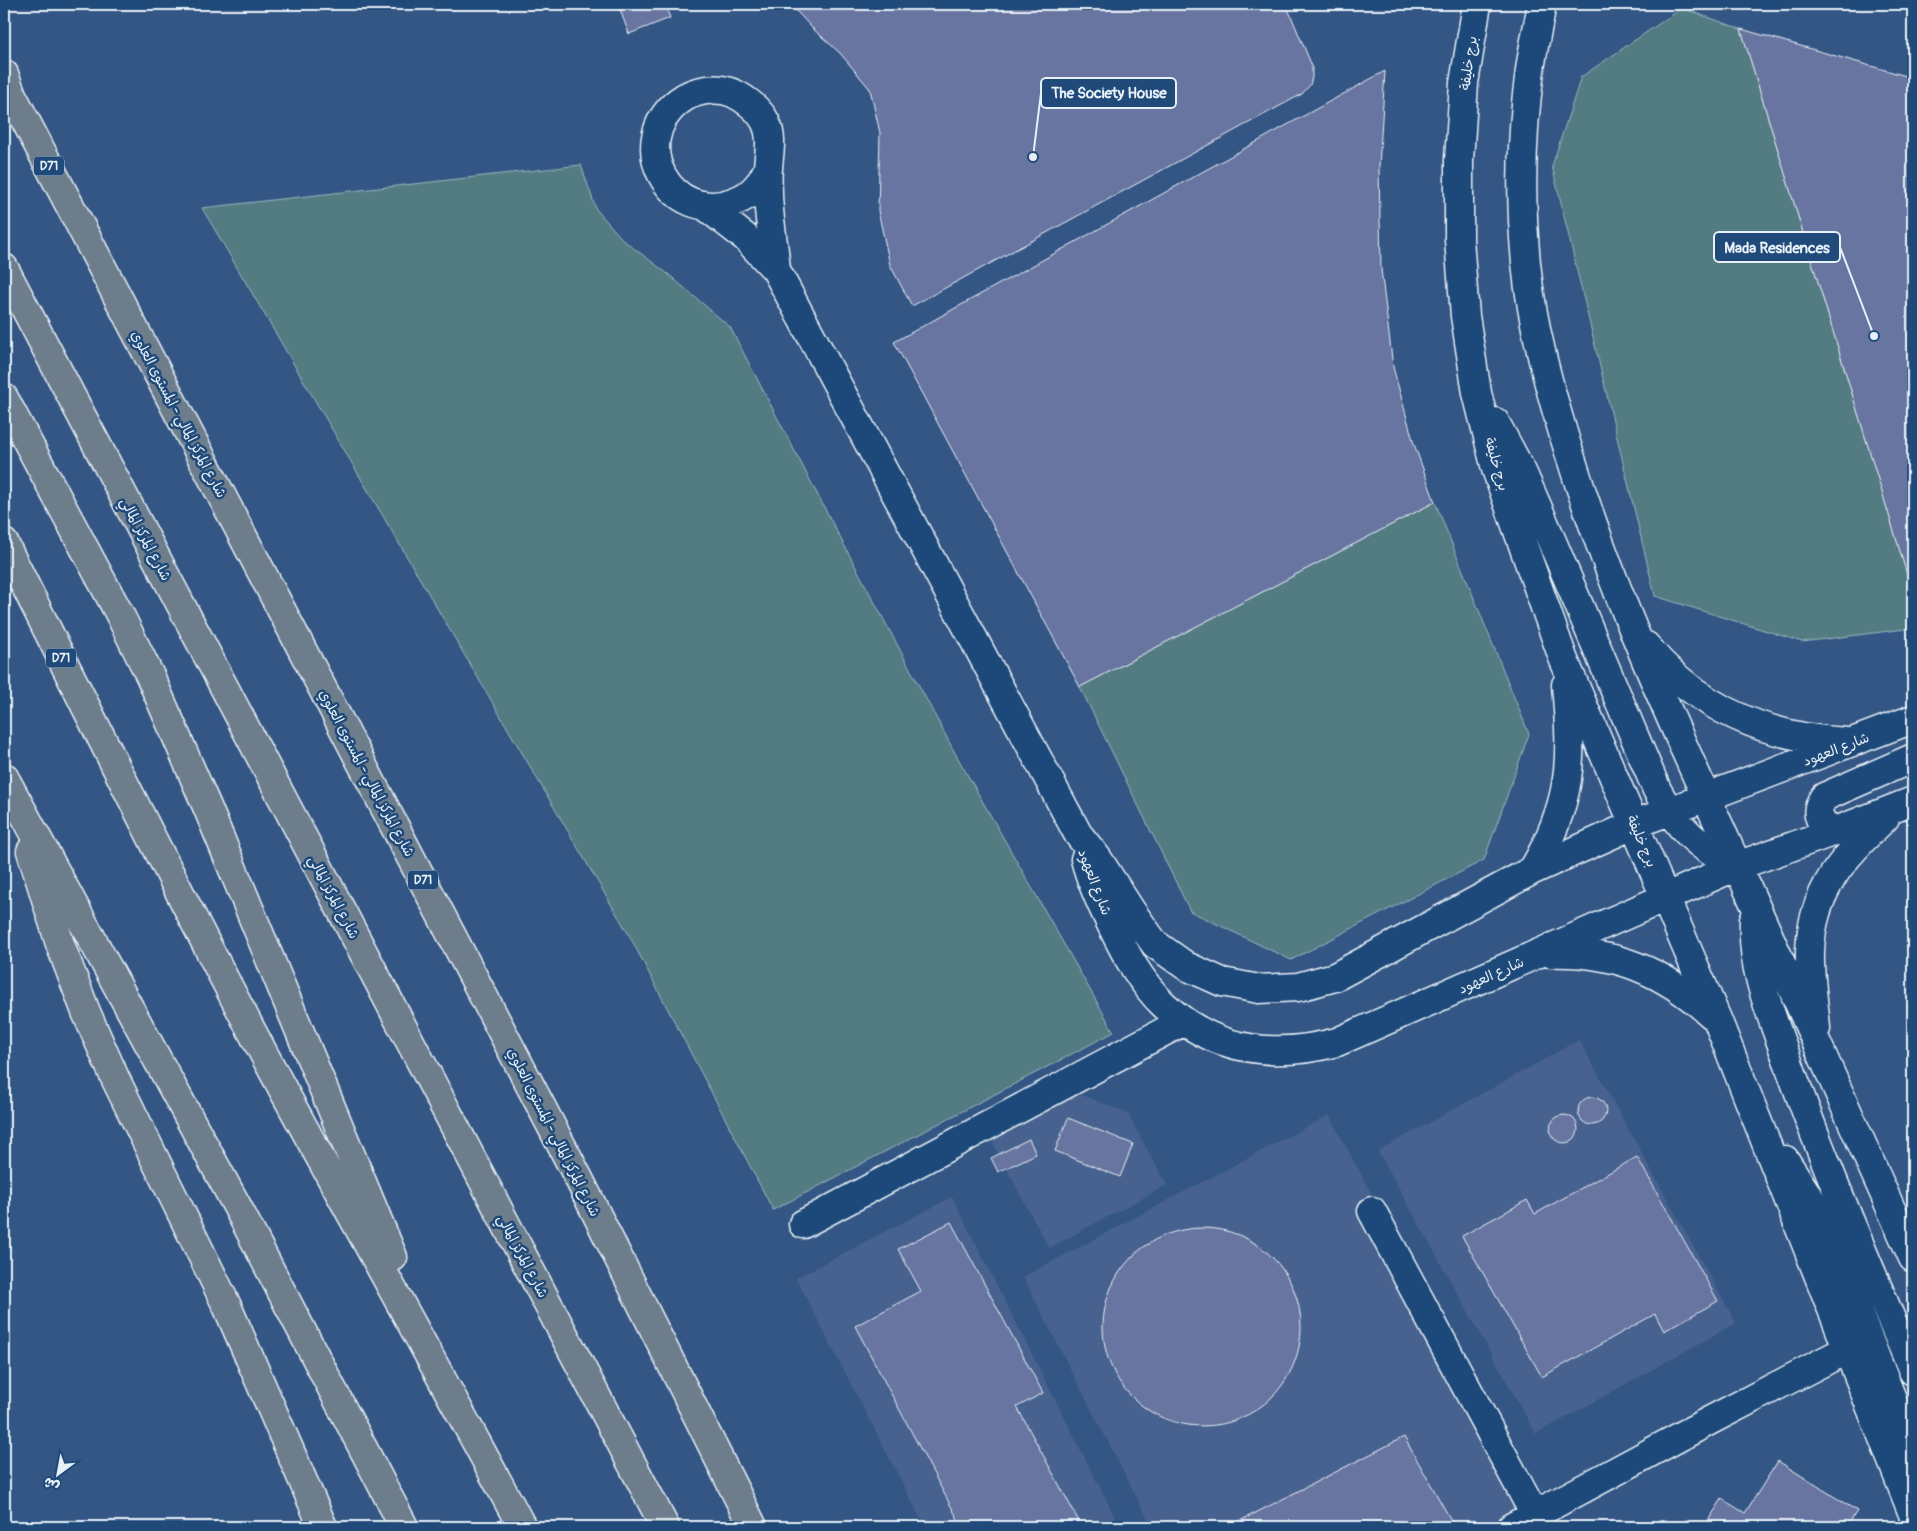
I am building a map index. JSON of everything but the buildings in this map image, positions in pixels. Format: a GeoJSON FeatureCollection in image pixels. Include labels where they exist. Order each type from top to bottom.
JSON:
{"type":"FeatureCollection","features":[{"type":"Feature","properties":{"kind":"main road","name":"شارع المركز المالي - المستوى العلوي"},"geometry":{"type":"LineString","coordinates":[[7,83],[578,1177],[753,1527]]}},
{"type":"Feature","properties":{"kind":"main road","name":"شارع المركز المالي"},"geometry":{"type":"LineString","coordinates":[[4,268],[665,1527]]}},
{"type":"Feature","properties":{"kind":"main road"},"geometry":{"type":"LineString","coordinates":[[4,398],[119,613],[150,678],[208,809],[446,1385]]}},
{"type":"Feature","properties":{"kind":"main road","name":"D71"},"geometry":{"type":"LineString","coordinates":[[4,543],[119,774],[280,1084],[522,1527]]}},
{"type":"Feature","properties":{"kind":"main road"},"geometry":{"type":"LineString","coordinates":[[4,777],[238,1208],[404,1527]]}},
{"type":"Feature","properties":{"kind":"main road"},"geometry":{"type":"LineString","coordinates":[[19,806],[60,944],[86,1012],[115,1078],[226,1306],[323,1527]]}},
{"type":"Feature","properties":{"kind":"street","name":"برج خليفة"},"geometry":{"type":"LineString","coordinates":[[1477,4],[1464,83],[1459,160],[1459,239],[1465,316],[1477,393],[1496,469],[1563,658],[1717,1019],[1913,1514]]}},
{"type":"Feature","properties":{"kind":"street"},"geometry":{"type":"LineString","coordinates":[[1542,4],[1530,68],[1523,133],[1522,199],[1526,266],[1537,331],[1556,410],[1605,560],[1633,630],[1705,798],[1913,1255]]}},
{"type":"Feature","properties":{"kind":"street"},"geometry":{"type":"LineString","coordinates":[[768,169],[758,186],[742,198],[724,205],[704,205],[685,199],[669,186],[659,169],[654,150],[657,130],[668,109],[687,95],[709,89],[732,93],[752,104],[766,123],[771,146],[768,169],[768,196],[776,270]]}},
{"type":"Feature","properties":{"kind":"street"},"geometry":{"type":"LineString","coordinates":[[704,205],[745,237],[776,270],[1078,834]]}},
{"type":"Feature","properties":{"kind":"street"},"geometry":{"type":"LineString","coordinates":[[1477,393],[1501,432],[1526,480],[1657,790],[1668,811],[1699,844],[1737,866]]}},
{"type":"Feature","properties":{"kind":"street"},"geometry":{"type":"LineString","coordinates":[[1633,630],[1654,656],[1678,679],[1705,699],[1734,715],[1763,728],[1793,736],[1824,741],[1856,742]]}},
{"type":"Feature","properties":{"kind":"street"},"geometry":{"type":"LineString","coordinates":[[1533,870],[1555,827],[1568,780],[1570,731],[1563,658]]}},
{"type":"Feature","properties":{"kind":"street","name":"شارع العهود"},"geometry":{"type":"LineString","coordinates":[[1078,834],[1098,859],[1155,944],[1186,966],[1222,982],[1259,989],[1298,987],[1335,977],[1533,870],[1635,824],[1913,719]]}},
{"type":"Feature","properties":{"kind":"street"},"geometry":{"type":"LineString","coordinates":[[1838,830],[1829,828],[1822,822],[1818,814],[1819,805],[1824,797],[1913,758]]}},
{"type":"Feature","properties":{"kind":"street"},"geometry":{"type":"LineString","coordinates":[[1818,1049],[1810,952],[1812,928],[1821,898],[1840,863],[1856,845],[1905,804]]}},
{"type":"Feature","properties":{"kind":"street","name":"شارع العهود"},"geometry":{"type":"LineString","coordinates":[[1078,834],[1088,870],[1102,905],[1131,962],[1163,1004],[1184,1021],[1206,1034],[1258,1050],[1285,1051],[1312,1049],[1338,1042],[1737,866],[1905,804]]}},
{"type":"Feature","properties":{"kind":"street"},"geometry":{"type":"LineString","coordinates":[[1755,907],[1754,934],[1758,969],[1763,991],[1805,1111],[1913,1371]]}},
{"type":"Feature","properties":{"kind":"street"},"geometry":{"type":"LineString","coordinates":[[1541,954],[1573,952],[1605,956],[1636,965],[1666,979],[1717,1019]]}},
{"type":"Feature","properties":{"kind":"street"},"geometry":{"type":"LineString","coordinates":[[803,1224],[1184,1021]]}},
{"type":"Feature","properties":{"kind":"street"},"geometry":{"type":"LineString","coordinates":[[1760,1130],[1781,1154],[1818,1213],[1913,1452]]}},
{"type":"Feature","properties":{"kind":"street"},"geometry":{"type":"LineString","coordinates":[[1372,1210],[1529,1504],[1537,1514]]}},
{"type":"Feature","properties":{"kind":"street"},"geometry":{"type":"LineString","coordinates":[[1512,1527],[1848,1349]]}},
{"type":"Feature","properties":{"kind":"shaded area"},"geometry":{"type":"Polygon","coordinates":[[[1579,1040],[1736,1323],[1536,1434],[1378,1151],[1579,1040]]]}},
{"type":"Feature","properties":{"kind":"shaded area"},"geometry":{"type":"Polygon","coordinates":[[[1042,1079],[1127,1113],[1167,1185],[1049,1248],[977,1114],[1042,1079]]]}},
{"type":"Feature","properties":{"kind":"shaded area"},"geometry":{"type":"Polygon","coordinates":[[[1329,1115],[1536,1500],[1483,1527],[1152,1527],[1023,1277],[1329,1115]]]}},
{"type":"Feature","properties":{"kind":"shaded area"},"geometry":{"type":"Polygon","coordinates":[[[952,1197],[1120,1527],[925,1527],[796,1278],[952,1197]]]}},
{"type":"Feature","properties":{"kind":"green space"},"geometry":{"type":"Polygon","coordinates":[[[1682,8],[1741,29],[1913,594],[1913,628],[1802,642],[1655,596],[1552,166],[1581,77],[1682,8]]]}},
{"type":"Feature","properties":{"kind":"green space"},"geometry":{"type":"Polygon","coordinates":[[[581,165],[596,209],[623,240],[668,274],[730,327],[955,753],[1114,1032],[773,1210],[629,935],[202,208],[581,165]]]}},
{"type":"Feature","properties":{"kind":"green space"},"geometry":{"type":"Polygon","coordinates":[[[1435,502],[1529,734],[1484,860],[1291,960],[1190,911],[1080,687],[1435,502]]]}},
{"type":"Feature","properties":{"kind":"place","name":"The Society House"},"geometry":{"type":"Point","coordinates":[1033,157]}},
{"type":"Feature","properties":{"kind":"place","name":"Mada Residences"},"geometry":{"type":"Point","coordinates":[1874,336]}}]}
